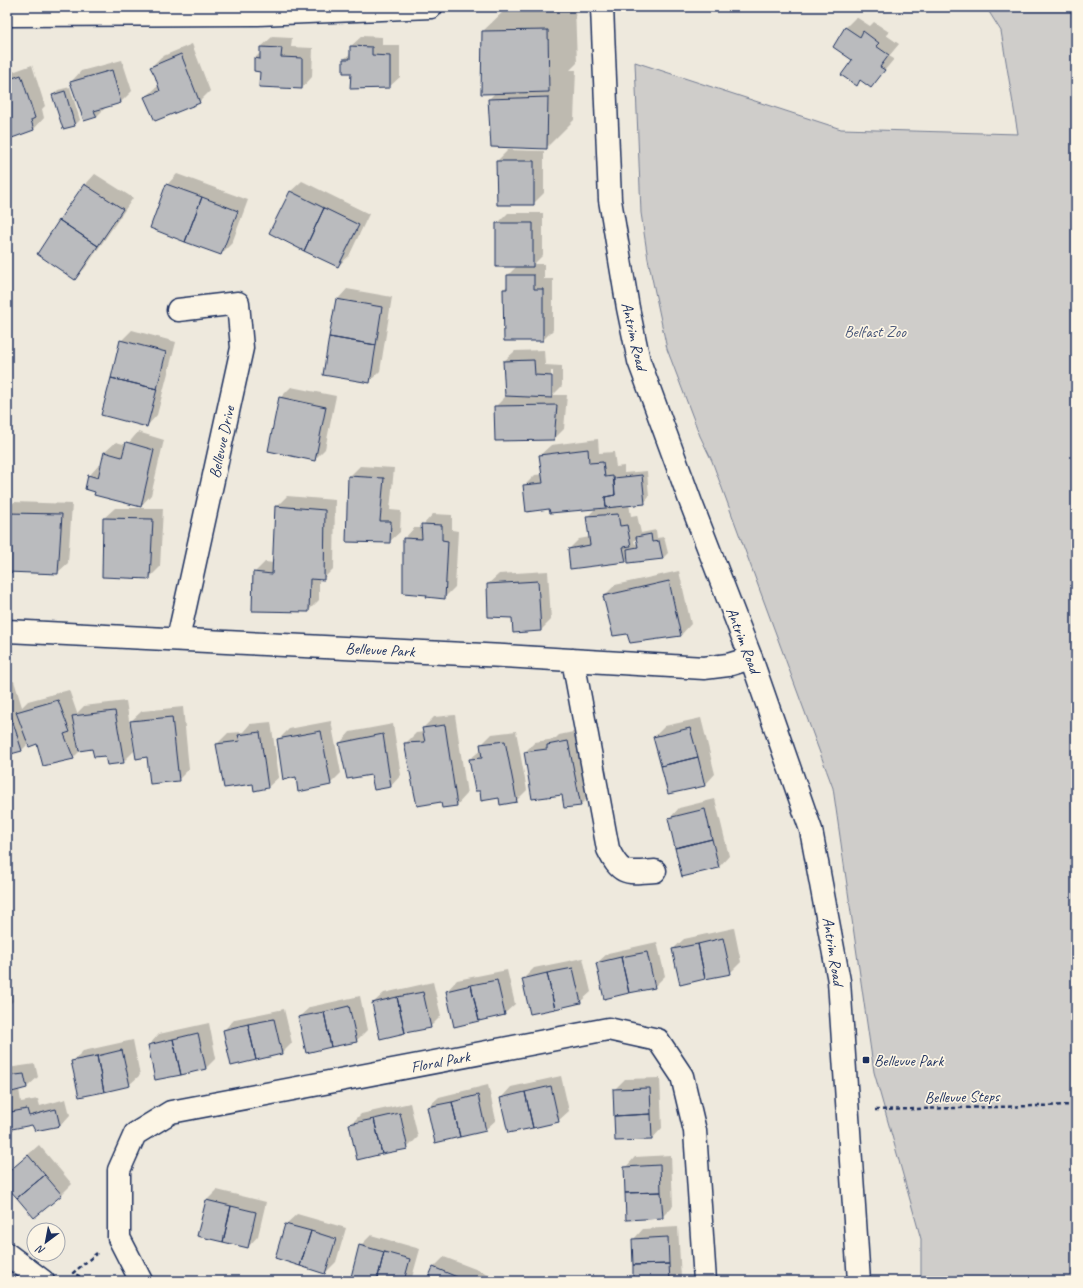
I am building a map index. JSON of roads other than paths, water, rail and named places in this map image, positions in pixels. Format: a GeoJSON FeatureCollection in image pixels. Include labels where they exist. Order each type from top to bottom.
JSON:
{"type":"FeatureCollection","features":[{"type":"Feature","properties":{"kind":"street"},"geometry":{"type":"LineString","coordinates":[[7,15],[258,14],[431,7]]}},
{"type":"Feature","properties":{"kind":"street","name":"Antrim Road"},"geometry":{"type":"LineString","coordinates":[[602,7],[610,200],[628,308],[639,360],[691,503],[751,658],[811,830],[839,981],[849,1110],[859,1281]]}},
{"type":"Feature","properties":{"kind":"street","name":"Bellevue Drive"},"geometry":{"type":"LineString","coordinates":[[178,310],[238,303],[242,348],[178,639]]}},
{"type":"Feature","properties":{"kind":"street","name":"Bellevue Park"},"geometry":{"type":"LineString","coordinates":[[7,631],[704,668],[728,665],[751,658]]}},
{"type":"Feature","properties":{"kind":"street"},"geometry":{"type":"LineString","coordinates":[[573,660],[608,849],[615,864],[629,873],[654,871]]}},
{"type":"Feature","properties":{"kind":"street","name":"Floral Park"},"geometry":{"type":"LineString","coordinates":[[141,1281],[119,1238],[119,1170],[135,1134],[171,1112],[608,1029],[658,1040],[682,1076],[695,1131],[705,1281]]}},
{"type":"Feature","properties":{"kind":"street"},"geometry":{"type":"LineString","coordinates":[[8,1258],[43,1281]]}},
{"type":"Feature","properties":{"kind":"place","name":"Bellevue Park"},"geometry":{"type":"Point","coordinates":[866,1060]}},
{"type":"Feature","properties":{"kind":"park label","name":"Belfast Zoo"},"geometry":{"type":"Point","coordinates":[875,331]}}]}
